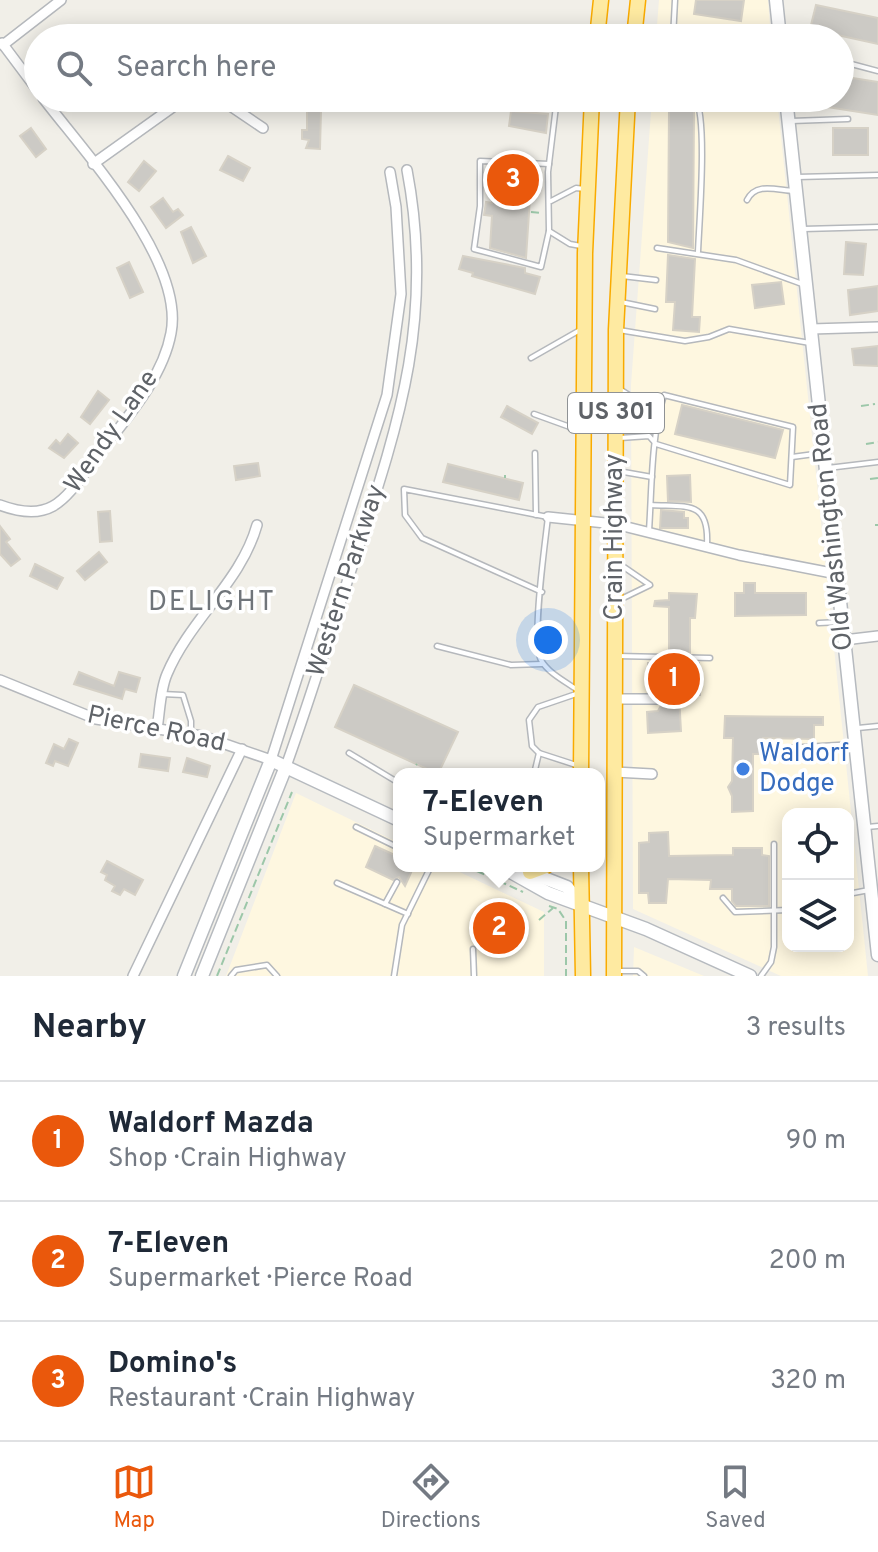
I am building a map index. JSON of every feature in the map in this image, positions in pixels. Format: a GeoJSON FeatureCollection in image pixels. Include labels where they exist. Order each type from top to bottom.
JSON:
{"type":"FeatureCollection","features":[{"type":"Feature","properties":{"kind":"highway"},"geometry":{"type":"LineString","coordinates":[[598,24],[601,0]]}},
{"type":"Feature","properties":{"kind":"highway"},"geometry":{"type":"LineString","coordinates":[[636,24],[638,0]]}},
{"type":"Feature","properties":{"kind":"highway","name":"Crain Highway"},"geometry":{"type":"LineString","coordinates":[[581,768],[585,246],[591,112]]}},
{"type":"Feature","properties":{"kind":"highway","name":"Crain Highway"},"geometry":{"type":"LineString","coordinates":[[614,973],[616,330],[627,112]]}},
{"type":"Feature","properties":{"kind":"highway"},"geometry":{"type":"LineString","coordinates":[[581,872],[583,969]]}},
{"type":"Feature","properties":{"kind":"main road"},"geometry":{"type":"LineString","coordinates":[[776,0],[779,24]]}},
{"type":"Feature","properties":{"kind":"main road","name":"Old Washington Road"},"geometry":{"type":"LineString","coordinates":[[788,112],[844,640],[871,826],[878,955]]}},
{"type":"Feature","properties":{"kind":"main road","name":"Pierce Road"},"geometry":{"type":"LineString","coordinates":[[271,760],[393,817]]}},
{"type":"Feature","properties":{"kind":"main road","name":"Western Parkway"},"geometry":{"type":"LineString","coordinates":[[184,976],[271,760]]}},
{"type":"Feature","properties":{"kind":"main road","name":"Western Parkway"},"geometry":{"type":"LineString","coordinates":[[202,976],[285,769]]}},
{"type":"Feature","properties":{"kind":"main road"},"geometry":{"type":"LineString","coordinates":[[522,872],[567,887],[581,903],[750,976]]}},
{"type":"Feature","properties":{"kind":"street"},"geometry":{"type":"LineString","coordinates":[[28,24],[61,0]]}},
{"type":"Feature","properties":{"kind":"street"},"geometry":{"type":"LineString","coordinates":[[24,27],[2,43],[24,72]]}},
{"type":"Feature","properties":{"kind":"street","name":"Wendy Lane"},"geometry":{"type":"LineString","coordinates":[[0,505],[35,512],[65,499],[146,389],[171,335],[171,296],[160,264],[144,233],[54,112]]}},
{"type":"Feature","properties":{"kind":"street"},"geometry":{"type":"LineString","coordinates":[[93,164],[166,112]]}},
{"type":"Feature","properties":{"kind":"street"},"geometry":{"type":"LineString","coordinates":[[239,112],[263,128]]}},
{"type":"Feature","properties":{"kind":"street","name":"Western Parkway"},"geometry":{"type":"LineString","coordinates":[[285,769],[391,447],[410,373],[419,289],[414,208],[407,170]]}},
{"type":"Feature","properties":{"kind":"street","name":"Western Parkway"},"geometry":{"type":"LineString","coordinates":[[271,760],[387,395],[401,294],[396,207],[390,172]]}},
{"type":"Feature","properties":{"kind":"street"},"geometry":{"type":"LineString","coordinates":[[811,329],[878,327]]}},
{"type":"Feature","properties":{"kind":"street"},"geometry":{"type":"LineString","coordinates":[[548,517],[615,524],[837,574]]}},
{"type":"Feature","properties":{"kind":"street"},"geometry":{"type":"LineString","coordinates":[[157,729],[165,676],[184,641],[249,553],[257,525]]}},
{"type":"Feature","properties":{"kind":"street"},"geometry":{"type":"LineString","coordinates":[[844,640],[878,636]]}},
{"type":"Feature","properties":{"kind":"street","name":"Pierce Road"},"geometry":{"type":"LineString","coordinates":[[0,680],[96,719],[191,734],[271,760]]}},
{"type":"Feature","properties":{"kind":"street"},"geometry":{"type":"LineString","coordinates":[[615,699],[657,699]]}},
{"type":"Feature","properties":{"kind":"street"},"geometry":{"type":"LineString","coordinates":[[133,976],[242,749]]}},
{"type":"Feature","properties":{"kind":"street"},"geometry":{"type":"LineString","coordinates":[[615,772],[652,774]]}},
{"type":"Feature","properties":{"kind":"lane"},"geometry":{"type":"LineString","coordinates":[[674,24],[675,0]]}},
{"type":"Feature","properties":{"kind":"lane"},"geometry":{"type":"LineString","coordinates":[[854,65],[878,71]]}},
{"type":"Feature","properties":{"kind":"lane"},"geometry":{"type":"LineString","coordinates":[[549,164],[480,161],[480,206],[474,249],[541,267],[551,213],[549,164],[555,112]]}},
{"type":"Feature","properties":{"kind":"lane"},"geometry":{"type":"LineString","coordinates":[[698,252],[702,134],[700,112]]}},
{"type":"Feature","properties":{"kind":"lane"},"geometry":{"type":"LineString","coordinates":[[789,121],[848,119]]}},
{"type":"Feature","properties":{"kind":"lane"},"geometry":{"type":"LineString","coordinates":[[795,177],[878,175]]}},
{"type":"Feature","properties":{"kind":"lane"},"geometry":{"type":"LineString","coordinates":[[551,201],[576,188],[588,189]]}},
{"type":"Feature","properties":{"kind":"lane"},"geometry":{"type":"LineString","coordinates":[[747,200],[751,192],[759,188],[796,191]]}},
{"type":"Feature","properties":{"kind":"lane"},"geometry":{"type":"LineString","coordinates":[[800,229],[878,227]]}},
{"type":"Feature","properties":{"kind":"lane"},"geometry":{"type":"LineString","coordinates":[[549,231],[570,244],[585,246]]}},
{"type":"Feature","properties":{"kind":"lane"},"geometry":{"type":"LineString","coordinates":[[657,248],[736,260],[807,286]]}},
{"type":"Feature","properties":{"kind":"lane"},"geometry":{"type":"LineString","coordinates":[[620,276],[656,280]]}},
{"type":"Feature","properties":{"kind":"lane"},"geometry":{"type":"LineString","coordinates":[[619,302],[655,309]]}},
{"type":"Feature","properties":{"kind":"lane"},"geometry":{"type":"LineString","coordinates":[[531,358],[585,327]]}},
{"type":"Feature","properties":{"kind":"lane"},"geometry":{"type":"LineString","coordinates":[[616,330],[685,341],[709,337],[729,329],[813,343]]}},
{"type":"Feature","properties":{"kind":"lane"},"geometry":{"type":"LineString","coordinates":[[616,386],[658,413]]}},
{"type":"Feature","properties":{"kind":"lane"},"geometry":{"type":"LineString","coordinates":[[615,438],[649,436],[656,444],[790,485],[793,427],[664,395],[658,413],[656,444],[649,533]]}},
{"type":"Feature","properties":{"kind":"lane"},"geometry":{"type":"LineString","coordinates":[[534,414],[584,432]]}},
{"type":"Feature","properties":{"kind":"lane"},"geometry":{"type":"LineString","coordinates":[[792,457],[824,452]]}},
{"type":"Feature","properties":{"kind":"lane"},"geometry":{"type":"LineString","coordinates":[[535,453],[536,515]]}},
{"type":"Feature","properties":{"kind":"lane"},"geometry":{"type":"LineString","coordinates":[[826,468],[878,462]]}},
{"type":"Feature","properties":{"kind":"lane"},"geometry":{"type":"LineString","coordinates":[[615,470],[653,477]]}},
{"type":"Feature","properties":{"kind":"lane"},"geometry":{"type":"LineString","coordinates":[[542,592],[422,538],[405,515],[404,489],[548,517],[542,592],[537,651],[542,664],[581,692]]}},
{"type":"Feature","properties":{"kind":"lane"},"geometry":{"type":"LineString","coordinates":[[651,505],[693,508],[702,513],[708,524],[707,547]]}},
{"type":"Feature","properties":{"kind":"lane"},"geometry":{"type":"LineString","coordinates":[[615,561],[650,585],[615,602]]}},
{"type":"Feature","properties":{"kind":"lane"},"geometry":{"type":"LineString","coordinates":[[819,623],[842,622]]}},
{"type":"Feature","properties":{"kind":"lane"},"geometry":{"type":"LineString","coordinates":[[437,646],[511,665],[542,664]]}},
{"type":"Feature","properties":{"kind":"lane"},"geometry":{"type":"LineString","coordinates":[[615,656],[710,658]]}},
{"type":"Feature","properties":{"kind":"lane"},"geometry":{"type":"LineString","coordinates":[[576,768],[539,753],[528,738],[532,713],[538,707],[581,692]]}},
{"type":"Feature","properties":{"kind":"lane"},"geometry":{"type":"LineString","coordinates":[[162,694],[183,695],[191,721],[191,734]]}},
{"type":"Feature","properties":{"kind":"lane"},"geometry":{"type":"LineString","coordinates":[[855,728],[878,726]]}},
{"type":"Feature","properties":{"kind":"lane"},"geometry":{"type":"LineString","coordinates":[[786,748],[857,744]]}},
{"type":"Feature","properties":{"kind":"lane"},"geometry":{"type":"LineString","coordinates":[[349,753],[393,781]]}},
{"type":"Feature","properties":{"kind":"lane"},"geometry":{"type":"LineString","coordinates":[[535,768],[539,753]]}},
{"type":"Feature","properties":{"kind":"lane"},"geometry":{"type":"LineString","coordinates":[[356,827],[393,845]]}},
{"type":"Feature","properties":{"kind":"lane"},"geometry":{"type":"LineString","coordinates":[[761,976],[771,962],[774,947],[774,844]]}},
{"type":"Feature","properties":{"kind":"lane"},"geometry":{"type":"LineString","coordinates":[[394,976],[398,943],[428,872]]}},
{"type":"Feature","properties":{"kind":"lane"},"geometry":{"type":"LineString","coordinates":[[385,904],[397,882]]}},
{"type":"Feature","properties":{"kind":"lane"},"geometry":{"type":"LineString","coordinates":[[337,883],[408,914]]}},
{"type":"Feature","properties":{"kind":"lane"},"geometry":{"type":"LineString","coordinates":[[854,893],[875,889]]}},
{"type":"Feature","properties":{"kind":"lane"},"geometry":{"type":"LineString","coordinates":[[723,898],[735,912],[782,911]]}},
{"type":"Feature","properties":{"kind":"lane"},"geometry":{"type":"LineString","coordinates":[[473,949],[474,976]]}},
{"type":"Feature","properties":{"kind":"lane"},"geometry":{"type":"LineString","coordinates":[[231,976],[236,970],[267,965],[277,976]]}},
{"type":"Feature","properties":{"kind":"lane"},"geometry":{"type":"LineString","coordinates":[[573,976],[583,969]]}},
{"type":"Feature","properties":{"kind":"lane"},"geometry":{"type":"LineString","coordinates":[[614,973],[638,971],[644,976]]}},
{"type":"Feature","properties":{"kind":"path"},"geometry":{"type":"LineString","coordinates":[[531,212],[551,213]]}},
{"type":"Feature","properties":{"kind":"path"},"geometry":{"type":"LineString","coordinates":[[861,406],[875,404]]}},
{"type":"Feature","properties":{"kind":"path"},"geometry":{"type":"LineString","coordinates":[[866,444],[878,442]]}},
{"type":"Feature","properties":{"kind":"path"},"geometry":{"type":"LineString","coordinates":[[870,479],[878,478]]}},
{"type":"Feature","properties":{"kind":"path"},"geometry":{"type":"LineString","coordinates":[[217,976],[292,792]]}},
{"type":"Feature","properties":{"kind":"path"},"geometry":{"type":"LineString","coordinates":[[479,872],[532,896]]}},
{"type":"Feature","properties":{"kind":"path"},"geometry":{"type":"LineString","coordinates":[[546,902],[566,921],[566,976]]}},
{"type":"Feature","properties":{"kind":"path"},"geometry":{"type":"LineString","coordinates":[[539,920],[553,908]]}},
{"type":"Feature","properties":{"kind":"shaded area"},"geometry":{"type":"Polygon","coordinates":[[[659,0],[768,0],[770,24],[657,24],[659,0]]]}},
{"type":"Feature","properties":{"kind":"shaded area"},"geometry":{"type":"Polygon","coordinates":[[[651,112],[778,112],[851,808],[782,808],[782,952],[854,952],[854,841],[868,976],[781,976],[633,909],[631,385],[651,112]]]}},
{"type":"Feature","properties":{"kind":"shaded area"},"geometry":{"type":"Polygon","coordinates":[[[296,793],[393,840],[393,872],[460,872],[544,912],[544,976],[226,976],[296,793]]]}},
{"type":"Feature","properties":{"kind":"shaded area"},"geometry":{"type":"Polygon","coordinates":[[[634,947],[704,976],[633,976],[634,947]]]}},
{"type":"Feature","properties":{"kind":"building"},"geometry":{"type":"Polygon","coordinates":[[[696,0],[744,0],[741,21],[694,14],[696,0]]]}},
{"type":"Feature","properties":{"kind":"building"},"geometry":{"type":"Polygon","coordinates":[[[816,5],[878,18],[878,44],[854,39],[854,24],[811,24],[816,5]]]}},
{"type":"Feature","properties":{"kind":"building"},"geometry":{"type":"Polygon","coordinates":[[[854,78],[878,82],[878,115],[854,111],[854,78]]]}},
{"type":"Feature","properties":{"kind":"building"},"geometry":{"type":"Polygon","coordinates":[[[307,112],[321,112],[320,149],[306,148],[309,140],[302,139],[302,130],[307,130],[307,112]]]}},
{"type":"Feature","properties":{"kind":"building"},"geometry":{"type":"Polygon","coordinates":[[[511,112],[548,114],[546,133],[509,126],[511,112]]]}},
{"type":"Feature","properties":{"kind":"building"},"geometry":{"type":"Polygon","coordinates":[[[669,112],[694,112],[693,248],[668,242],[669,112]]]}},
{"type":"Feature","properties":{"kind":"building"},"geometry":{"type":"Polygon","coordinates":[[[31,128],[46,149],[36,157],[20,136],[31,128]]]}},
{"type":"Feature","properties":{"kind":"building"},"geometry":{"type":"Polygon","coordinates":[[[833,128],[868,128],[868,155],[833,155],[833,128]]]}},
{"type":"Feature","properties":{"kind":"building"},"geometry":{"type":"Polygon","coordinates":[[[228,156],[250,168],[243,181],[220,170],[228,156]]]}},
{"type":"Feature","properties":{"kind":"building"},"geometry":{"type":"Polygon","coordinates":[[[144,161],[156,171],[139,191],[128,182],[144,161]]]}},
{"type":"Feature","properties":{"kind":"building"},"geometry":{"type":"Polygon","coordinates":[[[495,167],[532,168],[526,258],[490,248],[492,216],[484,215],[486,202],[492,203],[495,167]]]}},
{"type":"Feature","properties":{"kind":"building"},"geometry":{"type":"Polygon","coordinates":[[[163,198],[173,212],[178,209],[183,215],[166,228],[151,207],[163,198]]]}},
{"type":"Feature","properties":{"kind":"building"},"geometry":{"type":"Polygon","coordinates":[[[191,227],[206,256],[193,263],[181,232],[191,227]]]}},
{"type":"Feature","properties":{"kind":"building"},"geometry":{"type":"Polygon","coordinates":[[[846,242],[866,244],[863,275],[844,274],[846,242]]]}},
{"type":"Feature","properties":{"kind":"building"},"geometry":{"type":"Polygon","coordinates":[[[668,255],[695,259],[692,317],[700,317],[699,332],[673,330],[675,302],[666,302],[668,255]]]}},
{"type":"Feature","properties":{"kind":"building"},"geometry":{"type":"Polygon","coordinates":[[[463,256],[525,268],[525,273],[540,277],[535,294],[472,276],[473,273],[459,269],[463,256]]]}},
{"type":"Feature","properties":{"kind":"building"},"geometry":{"type":"Polygon","coordinates":[[[129,262],[143,292],[130,298],[117,268],[129,262]]]}},
{"type":"Feature","properties":{"kind":"building"},"geometry":{"type":"Polygon","coordinates":[[[781,282],[784,304],[755,308],[752,285],[781,282]]]}},
{"type":"Feature","properties":{"kind":"building"},"geometry":{"type":"Polygon","coordinates":[[[878,286],[878,311],[850,315],[848,290],[878,286]]]}},
{"type":"Feature","properties":{"kind":"building"},"geometry":{"type":"Polygon","coordinates":[[[878,346],[878,366],[854,365],[852,349],[878,346]]]}},
{"type":"Feature","properties":{"kind":"building"},"geometry":{"type":"Polygon","coordinates":[[[98,391],[109,400],[90,424],[81,417],[98,391]]]}},
{"type":"Feature","properties":{"kind":"building"},"geometry":{"type":"Polygon","coordinates":[[[682,405],[783,430],[775,458],[675,434],[682,405]]]}},
{"type":"Feature","properties":{"kind":"building"},"geometry":{"type":"Polygon","coordinates":[[[507,406],[538,423],[532,434],[501,417],[507,406]]]}},
{"type":"Feature","properties":{"kind":"building"},"geometry":{"type":"Polygon","coordinates":[[[68,434],[78,443],[64,458],[49,448],[56,440],[60,444],[68,434]]]}},
{"type":"Feature","properties":{"kind":"building"},"geometry":{"type":"Polygon","coordinates":[[[258,463],[260,476],[236,480],[234,466],[258,463]]]}},
{"type":"Feature","properties":{"kind":"building"},"geometry":{"type":"Polygon","coordinates":[[[448,464],[523,483],[519,500],[443,482],[448,464]]]}},
{"type":"Feature","properties":{"kind":"building"},"geometry":{"type":"Polygon","coordinates":[[[690,475],[691,502],[668,501],[667,476],[690,475]]]}},
{"type":"Feature","properties":{"kind":"building"},"geometry":{"type":"Polygon","coordinates":[[[661,510],[684,512],[684,518],[688,518],[688,528],[660,528],[661,510]]]}},
{"type":"Feature","properties":{"kind":"building"},"geometry":{"type":"Polygon","coordinates":[[[110,511],[112,541],[100,542],[98,512],[110,511]]]}},
{"type":"Feature","properties":{"kind":"building"},"geometry":{"type":"Polygon","coordinates":[[[0,526],[10,539],[6,542],[20,559],[11,566],[0,554],[0,526]]]}},
{"type":"Feature","properties":{"kind":"building"},"geometry":{"type":"Polygon","coordinates":[[[99,552],[107,562],[85,580],[77,571],[99,552]]]}},
{"type":"Feature","properties":{"kind":"building"},"geometry":{"type":"Polygon","coordinates":[[[35,564],[63,578],[57,589],[30,576],[35,564]]]}},
{"type":"Feature","properties":{"kind":"building"},"geometry":{"type":"Polygon","coordinates":[[[744,583],[755,583],[755,593],[806,593],[806,615],[735,616],[735,593],[744,593],[744,583]]]}},
{"type":"Feature","properties":{"kind":"building"},"geometry":{"type":"Polygon","coordinates":[[[669,593],[697,594],[695,618],[690,618],[690,653],[669,652],[669,607],[654,606],[655,601],[669,600],[669,593]]]}},
{"type":"Feature","properties":{"kind":"building"},"geometry":{"type":"Polygon","coordinates":[[[648,663],[699,663],[700,695],[679,695],[681,731],[648,733],[647,712],[658,711],[664,700],[660,692],[648,692],[648,663]]]}},
{"type":"Feature","properties":{"kind":"building"},"geometry":{"type":"Polygon","coordinates":[[[79,672],[114,686],[119,672],[140,678],[136,692],[125,689],[122,699],[74,684],[79,672]]]}},
{"type":"Feature","properties":{"kind":"building"},"geometry":{"type":"Polygon","coordinates":[[[354,685],[458,732],[441,768],[425,768],[335,727],[354,685]]]}},
{"type":"Feature","properties":{"kind":"building","name":"Waldorf Dodge"},"geometry":{"type":"Polygon","coordinates":[[[725,716],[823,717],[823,725],[814,725],[814,739],[763,738],[762,754],[753,754],[753,811],[732,812],[732,796],[728,787],[732,781],[733,738],[724,738],[725,716]]]}},
{"type":"Feature","properties":{"kind":"building"},"geometry":{"type":"Polygon","coordinates":[[[69,739],[78,743],[68,766],[55,761],[53,766],[46,763],[54,744],[64,749],[69,739]]]}},
{"type":"Feature","properties":{"kind":"building"},"geometry":{"type":"Polygon","coordinates":[[[141,754],[170,758],[168,771],[139,767],[141,754]]]}},
{"type":"Feature","properties":{"kind":"building"},"geometry":{"type":"Polygon","coordinates":[[[187,758],[210,766],[207,777],[183,772],[187,758]]]}},
{"type":"Feature","properties":{"kind":"building"},"geometry":{"type":"Polygon","coordinates":[[[668,832],[669,856],[733,855],[733,848],[762,848],[762,855],[769,856],[769,906],[736,906],[732,901],[732,889],[710,889],[711,880],[668,879],[666,903],[649,903],[648,893],[639,893],[639,843],[649,842],[649,833],[668,832]]]}},
{"type":"Feature","properties":{"kind":"building"},"geometry":{"type":"Polygon","coordinates":[[[375,846],[393,854],[393,872],[411,872],[405,886],[399,877],[393,880],[366,867],[375,846]]]}},
{"type":"Feature","properties":{"kind":"building"},"geometry":{"type":"Polygon","coordinates":[[[107,861],[143,880],[135,895],[124,889],[120,895],[112,891],[115,886],[105,880],[107,875],[101,872],[107,861]]]}},
{"type":"Feature","properties":{"kind":"building"},"geometry":{"type":"Polygon","coordinates":[[[505,910],[517,929],[493,945],[480,926],[505,910]]]}},
{"type":"Feature","properties":{"kind":"place","name":"Domino's"},"geometry":{"type":"Point","coordinates":[513,180]}},
{"type":"Feature","properties":{"kind":"place","name":"Waldorf Mazda"},"geometry":{"type":"Point","coordinates":[674,679]}},
{"type":"Feature","properties":{"kind":"place","name":"Waldorf Dodge"},"geometry":{"type":"Point","coordinates":[743,769]}},
{"type":"Feature","properties":{"kind":"place","name":"7-Eleven"},"geometry":{"type":"Point","coordinates":[499,928]}},
{"type":"Feature","properties":{"kind":"district","name":"DELIGHT"},"geometry":{"type":"Point","coordinates":[212,603]}}]}
